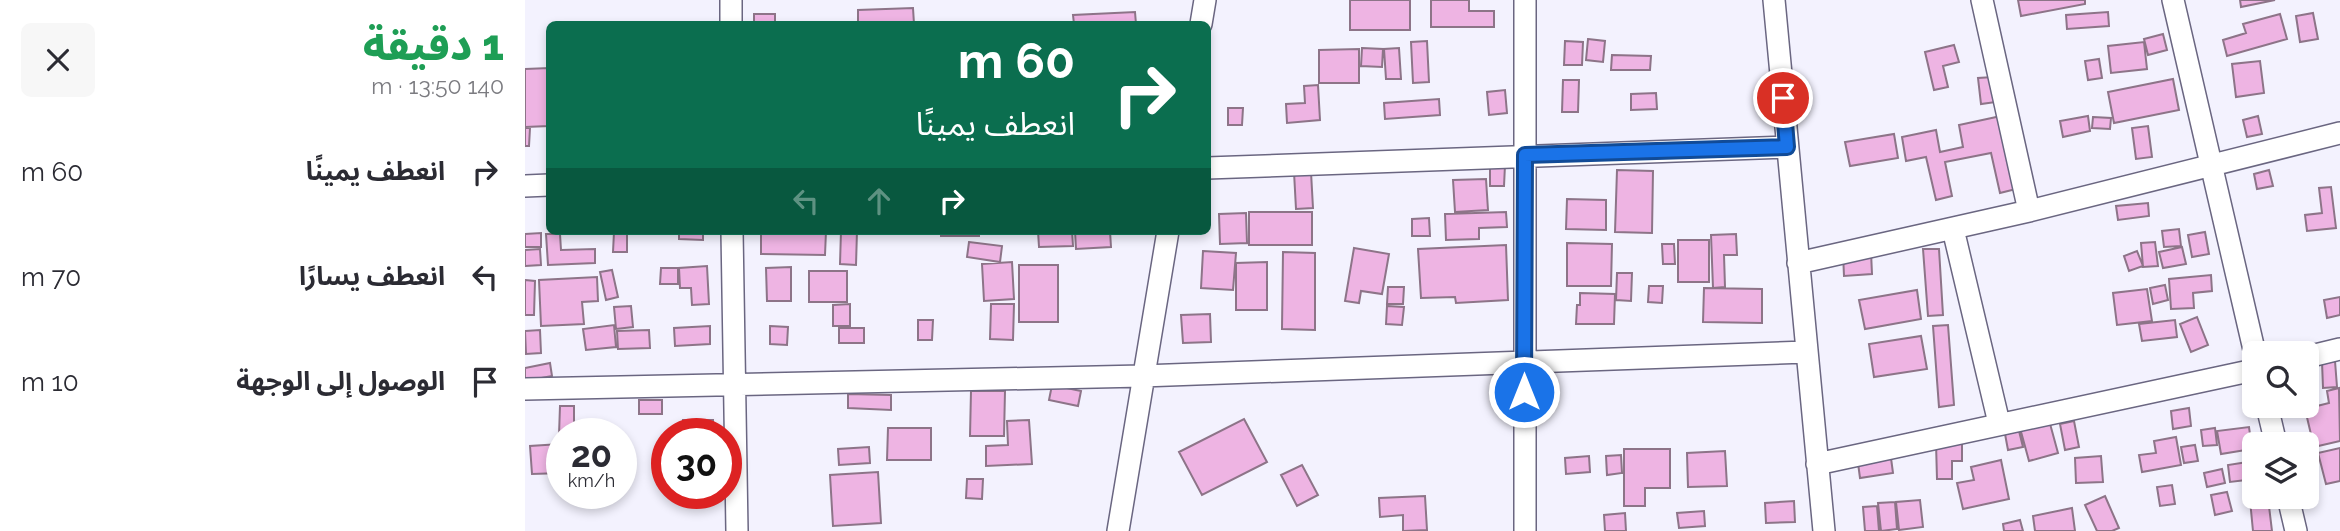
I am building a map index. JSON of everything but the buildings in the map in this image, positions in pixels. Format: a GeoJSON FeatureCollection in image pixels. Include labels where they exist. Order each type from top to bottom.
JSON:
{"type":"FeatureCollection","features":[{"type":"Feature","properties":{"kind":"street"},"geometry":{"type":"LineString","coordinates":[[731,0],[731,21]]}},
{"type":"Feature","properties":{"kind":"street"},"geometry":{"type":"LineString","coordinates":[[1202,21],[1205,0]]}},
{"type":"Feature","properties":{"kind":"street"},"geometry":{"type":"LineString","coordinates":[[1525,0],[1525,531]]}},
{"type":"Feature","properties":{"kind":"street"},"geometry":{"type":"LineString","coordinates":[[1774,0],[1824,531]]}},
{"type":"Feature","properties":{"kind":"street"},"geometry":{"type":"LineString","coordinates":[[1982,0],[2029,211]]}},
{"type":"Feature","properties":{"kind":"street"},"geometry":{"type":"LineString","coordinates":[[2173,0],[2252,341]]}},
{"type":"Feature","properties":{"kind":"street"},"geometry":{"type":"LineString","coordinates":[[1798,263],[2029,211],[2340,133]]}},
{"type":"Feature","properties":{"kind":"street"},"geometry":{"type":"LineString","coordinates":[[1211,168],[1787,147]]}},
{"type":"Feature","properties":{"kind":"street"},"geometry":{"type":"LineString","coordinates":[[525,186],[546,185]]}},
{"type":"Feature","properties":{"kind":"street"},"geometry":{"type":"LineString","coordinates":[[1953,229],[1999,424]]}},
{"type":"Feature","properties":{"kind":"street"},"geometry":{"type":"LineString","coordinates":[[732,235],[737,531]]}},
{"type":"Feature","properties":{"kind":"street"},"geometry":{"type":"LineString","coordinates":[[1118,531],[1167,235]]}},
{"type":"Feature","properties":{"kind":"street"},"geometry":{"type":"LineString","coordinates":[[2319,354],[2340,349]]}},
{"type":"Feature","properties":{"kind":"street"},"geometry":{"type":"LineString","coordinates":[[525,388],[1142,376],[1806,352]]}},
{"type":"Feature","properties":{"kind":"street"},"geometry":{"type":"LineString","coordinates":[[1817,464],[2242,373]]}},
{"type":"Feature","properties":{"kind":"street"},"geometry":{"type":"LineString","coordinates":[[2291,509],[2296,531]]}},
{"type":"Feature","properties":{"kind":"route"},"geometry":{"type":"LineString","coordinates":[[1524,392],[1525,155],[1787,147],[1783,98]]}}]}
